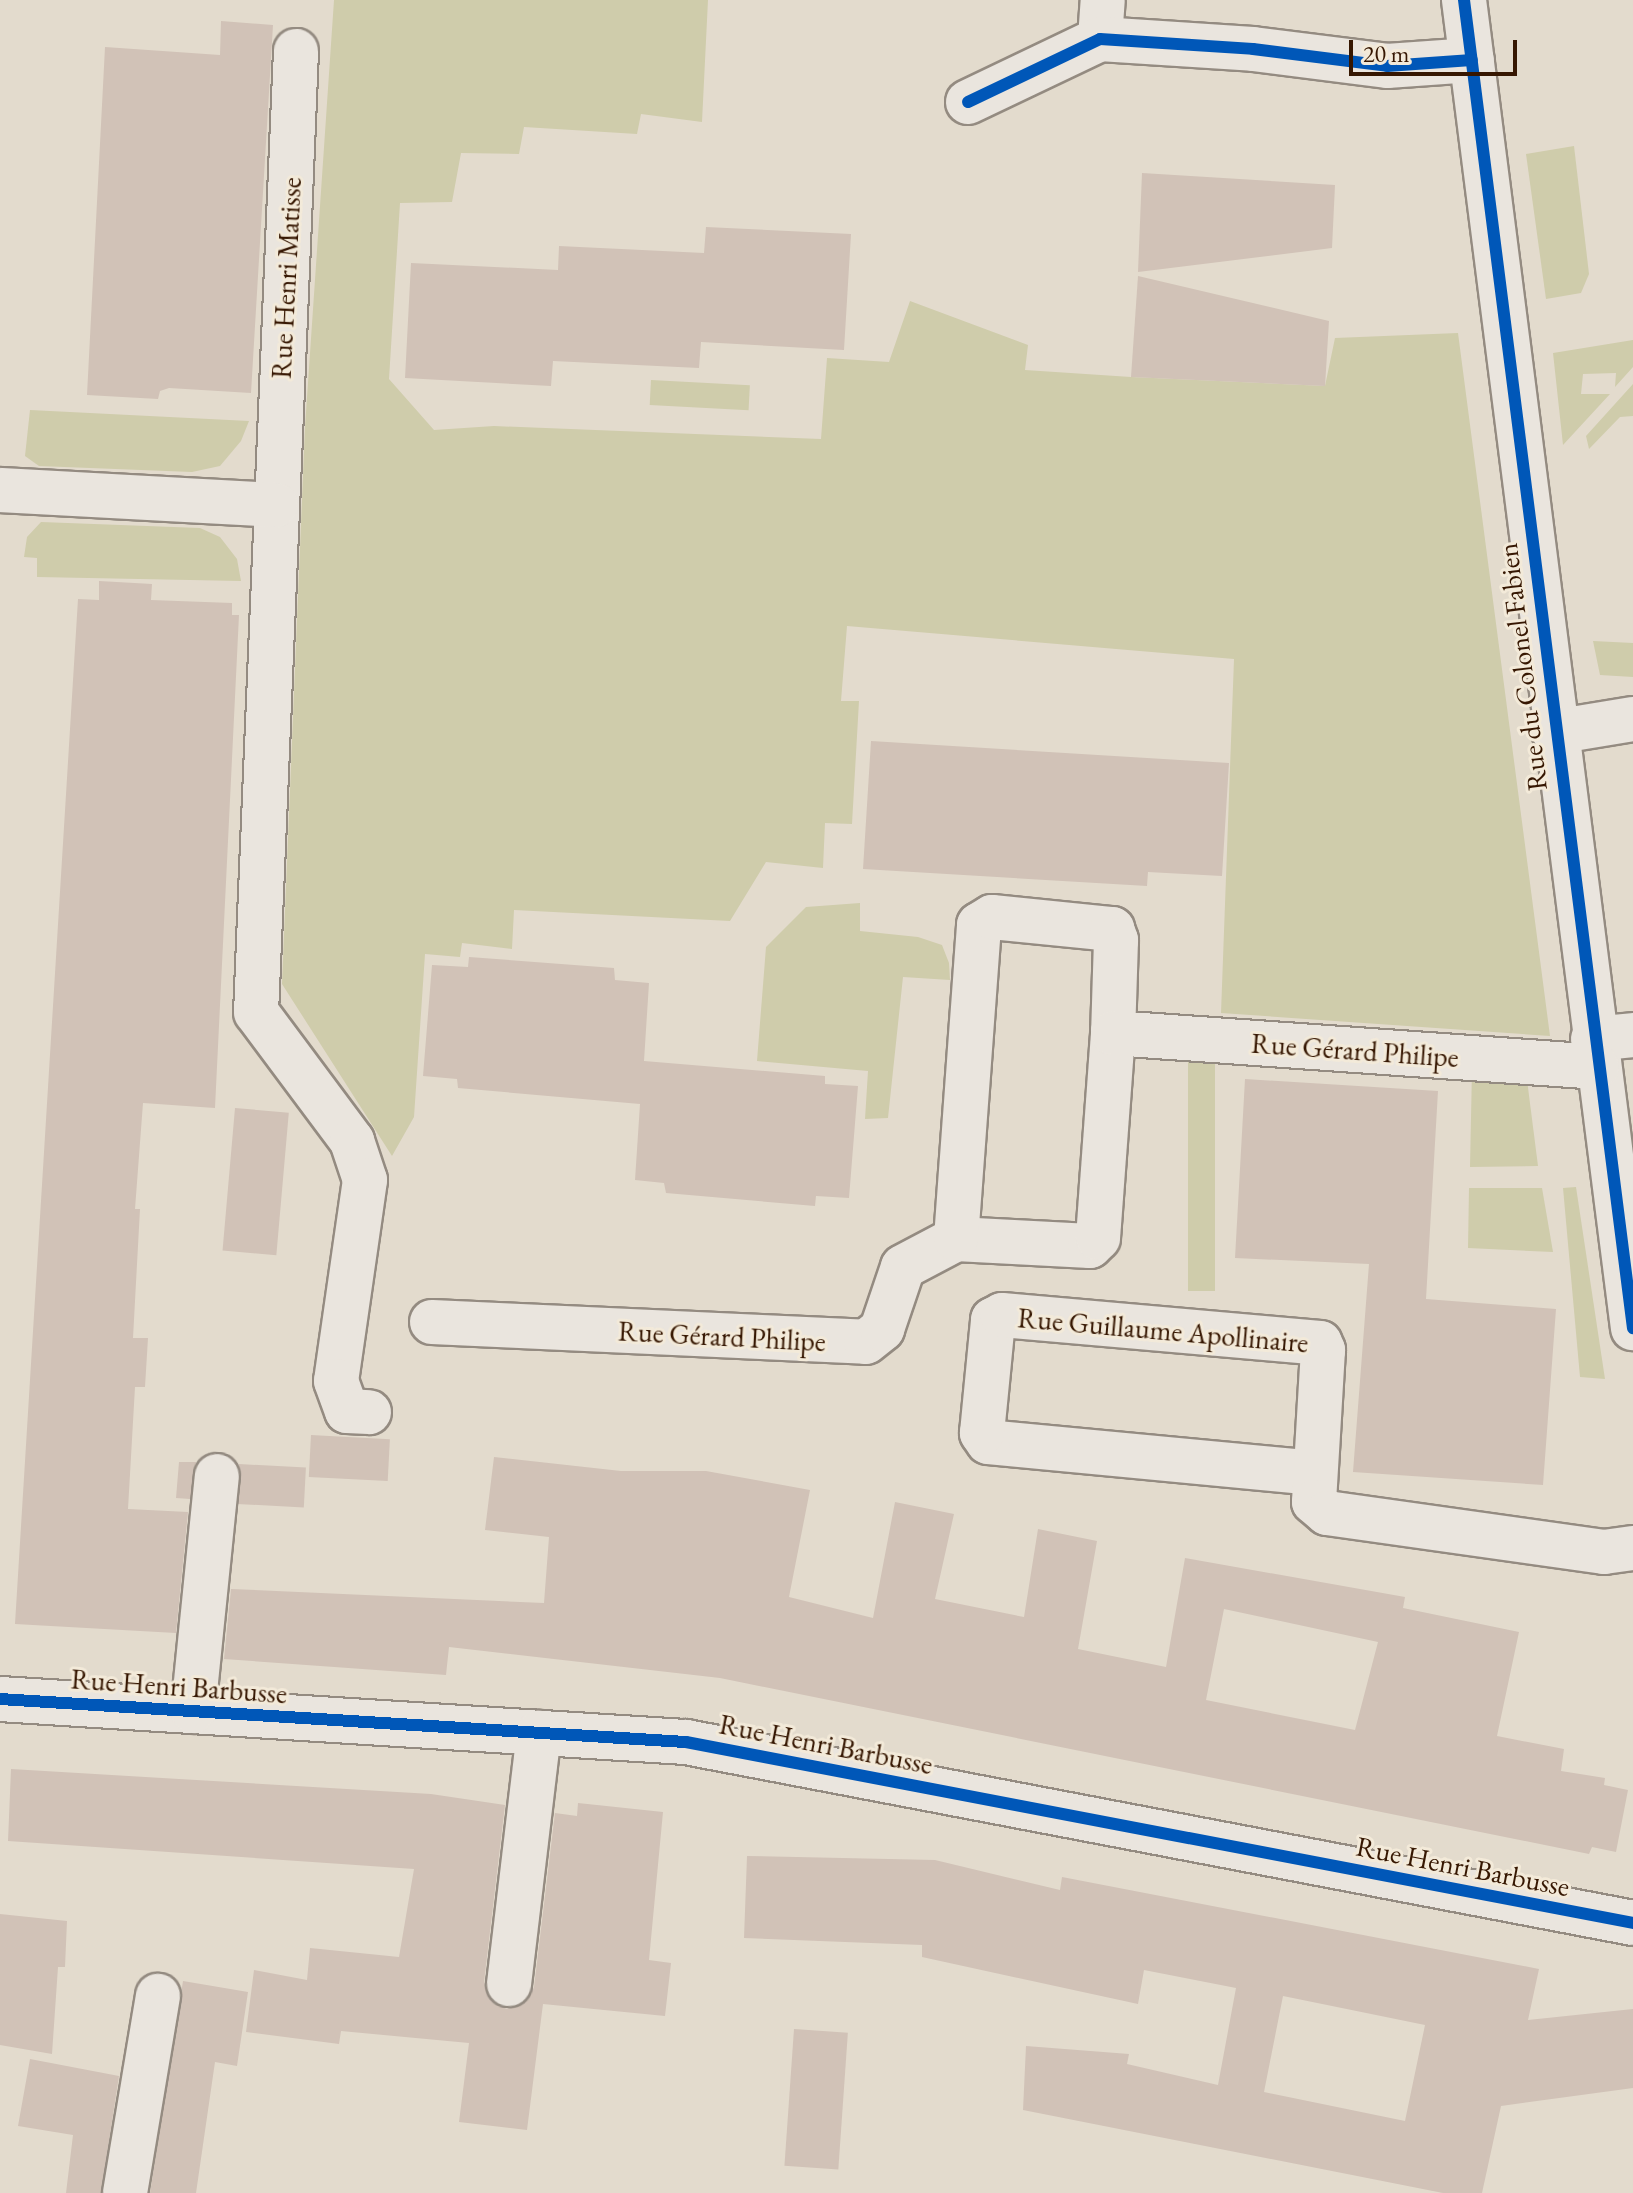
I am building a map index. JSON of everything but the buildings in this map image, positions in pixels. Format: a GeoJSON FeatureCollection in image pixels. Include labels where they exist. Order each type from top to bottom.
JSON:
{"type":"FeatureCollection","features":[{"type":"Feature","properties":{"kind":"street","name":"Rue du Colonel Fabien"},"geometry":{"type":"LineString","coordinates":[[1464,0],[1554,732],[1608,1047],[1623,1176],[1633,1328]]}},
{"type":"Feature","properties":{"kind":"street"},"geometry":{"type":"LineString","coordinates":[[968,102],[1101,19],[1253,49],[1387,66],[1472,60]]}},
{"type":"Feature","properties":{"kind":"street","name":"Rue Henri Matisse"},"geometry":{"type":"LineString","coordinates":[[296,51],[256,1012],[352,1141],[365,1180],[336,1381],[347,1411],[369,1412]]}},
{"type":"Feature","properties":{"kind":"street"},"geometry":{"type":"LineString","coordinates":[[0,490],[276,505]]}},
{"type":"Feature","properties":{"kind":"street"},"geometry":{"type":"LineString","coordinates":[[1554,732],[1633,719]]}},
{"type":"Feature","properties":{"kind":"street"},"geometry":{"type":"LineString","coordinates":[[992,917],[1112,929],[1116,940],[1113,1033],[1098,1238],[1090,1246],[956,1239],[979,925],[992,917]]}},
{"type":"Feature","properties":{"kind":"street","name":"Rue Gérard Philipe"},"geometry":{"type":"LineString","coordinates":[[1113,1033],[1608,1047]]}},
{"type":"Feature","properties":{"kind":"street","name":"Rue Gérard Philipe"},"geometry":{"type":"LineString","coordinates":[[432,1322],[862,1345],[882,1329],[903,1267],[956,1239]]}},
{"type":"Feature","properties":{"kind":"street","name":"Rue Guillaume Apollinaire"},"geometry":{"type":"LineString","coordinates":[[1315,1473],[988,1442],[982,1433],[993,1320],[1002,1315],[1320,1343],[1314,1502],[1327,1513],[1604,1552],[1633,1548]]}},
{"type":"Feature","properties":{"kind":"street"},"geometry":{"type":"LineString","coordinates":[[193,1711],[217,1476]]}},
{"type":"Feature","properties":{"kind":"street","name":"Rue Henri Barbusse"},"geometry":{"type":"LineString","coordinates":[[0,1699],[686,1742],[1633,1923]]}},
{"type":"Feature","properties":{"kind":"street"},"geometry":{"type":"LineString","coordinates":[[509,1984],[539,1733]]}},
{"type":"Feature","properties":{"kind":"street"},"geometry":{"type":"LineString","coordinates":[[125,2193],[158,1996]]}},
{"type":"Feature","properties":{"kind":"shaded area"},"geometry":{"type":"Polygon","coordinates":[[[334,0],[708,0],[702,122],[641,114],[637,134],[524,127],[519,154],[461,153],[452,202],[400,203],[389,379],[434,430],[494,426],[821,439],[827,358],[889,362],[910,301],[1028,345],[1025,370],[1131,377],[1325,386],[1335,338],[1458,333],[1550,1036],[1221,1013],[1234,659],[847,626],[841,701],[859,701],[852,824],[825,823],[823,868],[766,862],[730,921],[514,910],[512,949],[462,943],[460,957],[425,954],[414,1117],[392,1156],[282,984],[305,427],[334,0]]]}},
{"type":"Feature","properties":{"kind":"shaded area"},"geometry":{"type":"Polygon","coordinates":[[[1574,146],[1589,274],[1581,293],[1546,299],[1526,154],[1574,146]]]}},
{"type":"Feature","properties":{"kind":"shaded area"},"geometry":{"type":"Polygon","coordinates":[[[1633,340],[1633,367],[1615,387],[1616,373],[1583,374],[1581,394],[1610,394],[1563,445],[1553,353],[1633,340]]]}},
{"type":"Feature","properties":{"kind":"shaded area"},"geometry":{"type":"Polygon","coordinates":[[[651,380],[750,385],[749,410],[650,405],[651,380]]]}},
{"type":"Feature","properties":{"kind":"shaded area"},"geometry":{"type":"Polygon","coordinates":[[[1633,384],[1633,416],[1620,417],[1589,449],[1586,436],[1633,384]]]}},
{"type":"Feature","properties":{"kind":"shaded area"},"geometry":{"type":"Polygon","coordinates":[[[30,410],[249,421],[241,441],[220,466],[192,472],[39,466],[25,456],[30,410]]]}},
{"type":"Feature","properties":{"kind":"shaded area"},"geometry":{"type":"Polygon","coordinates":[[[41,522],[200,528],[220,537],[237,559],[241,581],[37,577],[37,558],[24,557],[27,537],[41,522]]]}},
{"type":"Feature","properties":{"kind":"shaded area"},"geometry":{"type":"Polygon","coordinates":[[[1593,641],[1633,643],[1633,677],[1600,675],[1593,641]]]}},
{"type":"Feature","properties":{"kind":"shaded area"},"geometry":{"type":"Polygon","coordinates":[[[860,903],[860,931],[918,937],[942,945],[949,963],[950,980],[903,977],[888,1118],[865,1119],[868,1071],[757,1061],[766,947],[806,907],[860,903]]]}},
{"type":"Feature","properties":{"kind":"shaded area"},"geometry":{"type":"Polygon","coordinates":[[[1188,1053],[1215,1053],[1215,1291],[1188,1291],[1188,1053]]]}},
{"type":"Feature","properties":{"kind":"shaded area"},"geometry":{"type":"Polygon","coordinates":[[[1472,1069],[1526,1072],[1538,1166],[1470,1167],[1472,1069]]]}},
{"type":"Feature","properties":{"kind":"shaded area"},"geometry":{"type":"Polygon","coordinates":[[[1576,1187],[1605,1379],[1580,1377],[1563,1188],[1576,1187]]]}},
{"type":"Feature","properties":{"kind":"shaded area"},"geometry":{"type":"Polygon","coordinates":[[[1469,1188],[1542,1188],[1553,1252],[1468,1248],[1469,1188]]]}},
{"type":"Feature","properties":{"kind":"cycle path"},"geometry":{"type":"LineString","coordinates":[[1464,0],[1633,1328]]}},
{"type":"Feature","properties":{"kind":"cycle path"},"geometry":{"type":"LineString","coordinates":[[968,102],[1100,39],[1253,49],[1387,66],[1472,60]]}},
{"type":"Feature","properties":{"kind":"cycle path"},"geometry":{"type":"LineString","coordinates":[[0,1699],[686,1742],[1633,1923]]}}]}
